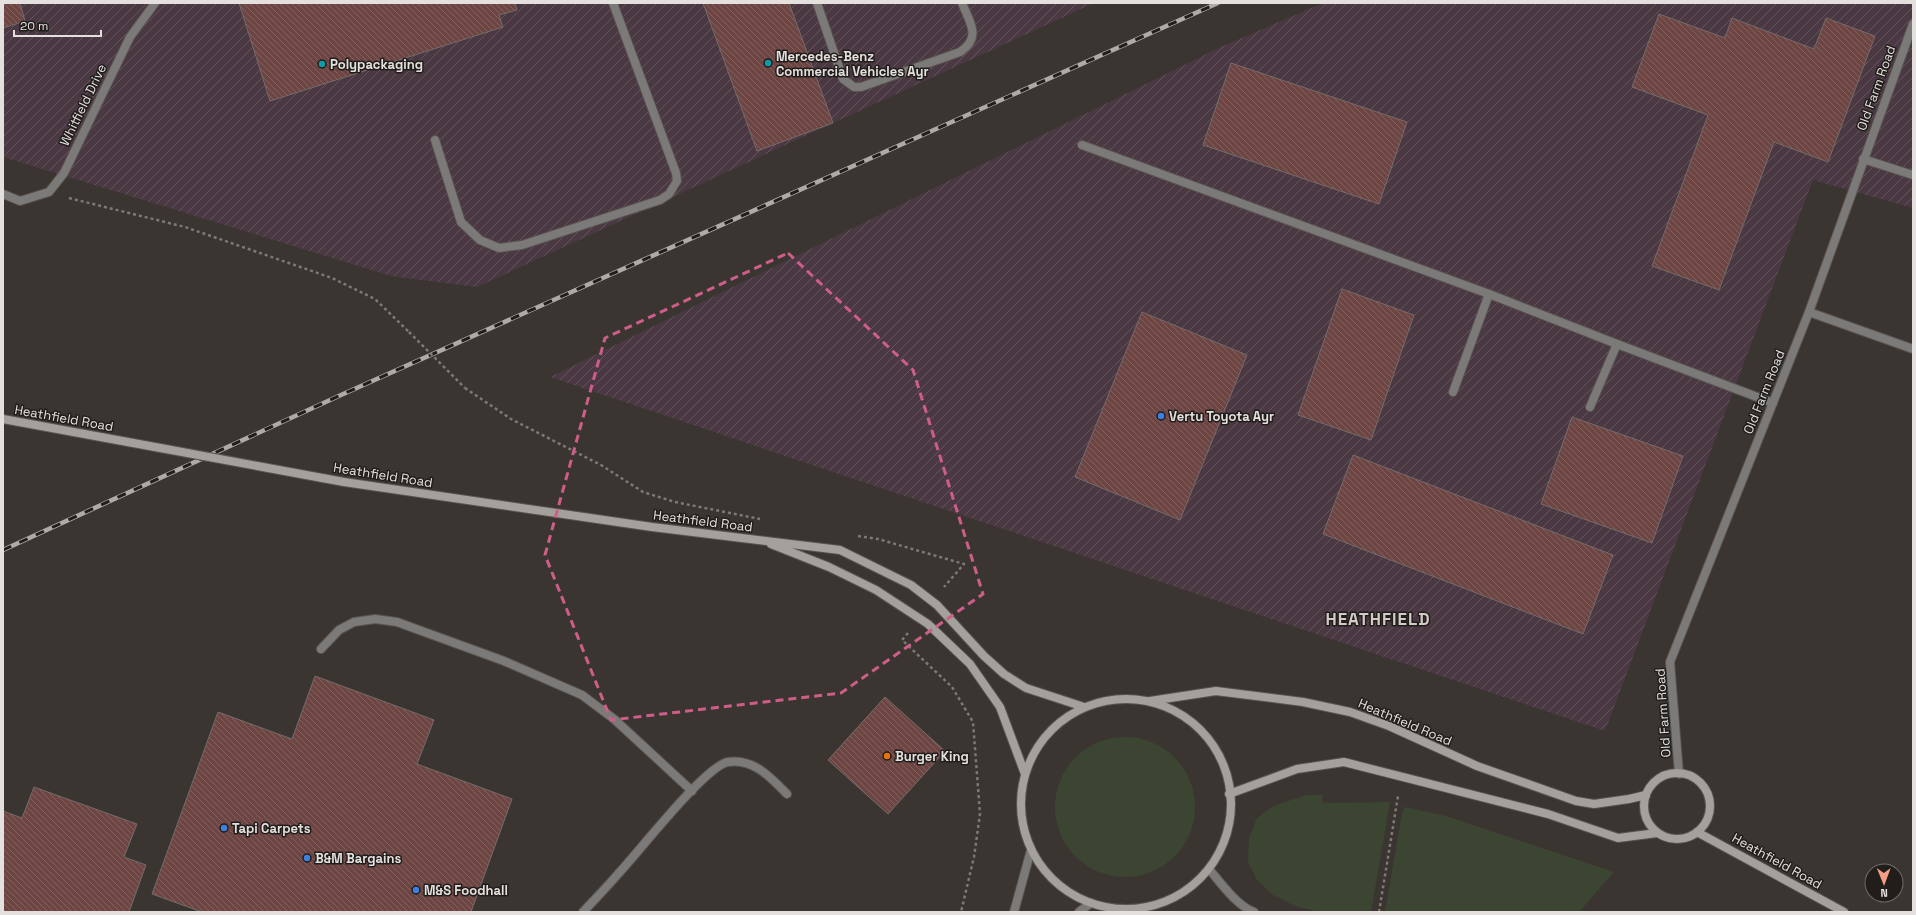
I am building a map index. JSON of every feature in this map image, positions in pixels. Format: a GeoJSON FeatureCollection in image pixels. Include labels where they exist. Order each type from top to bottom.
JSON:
{"type":"FeatureCollection","features":[{"type":"Feature","properties":{"kind":"main road","name":"Heathfield Road"},"geometry":{"type":"LineString","coordinates":[[3,419],[344,482],[644,526],[840,550],[911,584],[932,601],[964,633],[984,656],[1004,674],[1026,688],[1084,707]]}},
{"type":"Feature","properties":{"kind":"main road","name":"Heathfield Road"},"geometry":{"type":"LineString","coordinates":[[761,540],[829,567],[876,590],[928,624],[970,664],[1000,708],[1025,774]]}},
{"type":"Feature","properties":{"kind":"main road","name":"Heathfield Road"},"geometry":{"type":"LineString","coordinates":[[1148,701],[1216,691],[1303,702],[1350,712],[1388,726],[1477,766],[1576,801],[1594,804],[1646,795]]}},
{"type":"Feature","properties":{"kind":"main road"},"geometry":{"type":"LineString","coordinates":[[1123,699],[1148,701],[1176,711],[1196,725],[1215,747],[1228,777],[1231,811],[1224,844],[1209,869],[1189,888],[1150,907],[1116,909],[1091,903],[1065,890],[1044,871],[1031,850],[1022,826],[1020,798],[1025,774],[1036,748],[1058,723],[1084,707],[1100,702],[1123,699]]}},
{"type":"Feature","properties":{"kind":"main road"},"geometry":{"type":"LineString","coordinates":[[1229,794],[1298,769],[1344,762],[1548,814],[1618,838],[1657,833]]}},
{"type":"Feature","properties":{"kind":"main road"},"geometry":{"type":"LineString","coordinates":[[1669,774],[1690,776],[1699,782],[1706,791],[1709,802],[1709,813],[1705,824],[1697,832],[1688,837],[1677,840],[1666,838],[1657,833],[1650,825],[1645,815],[1644,805],[1646,795],[1651,786],[1659,779],[1669,774]]}},
{"type":"Feature","properties":{"kind":"main road","name":"Heathfield Road"},"geometry":{"type":"LineString","coordinates":[[1697,832],[1844,912]]}},
{"type":"Feature","properties":{"kind":"street","name":"Whitfield Drive"},"geometry":{"type":"LineString","coordinates":[[49,192],[64,173],[130,37],[156,3]]}},
{"type":"Feature","properties":{"kind":"street"},"geometry":{"type":"LineString","coordinates":[[434,140],[461,222],[480,240],[499,248],[522,245],[660,200],[669,194],[677,181],[676,173],[613,3]]}},
{"type":"Feature","properties":{"kind":"street"},"geometry":{"type":"LineString","coordinates":[[817,3],[843,79],[854,87],[860,88],[960,52],[967,48],[971,44],[974,35],[962,3]]}},
{"type":"Feature","properties":{"kind":"street","name":"Old Farm Road"},"geometry":{"type":"LineString","coordinates":[[1679,774],[1670,662],[1809,312],[1913,24]]}},
{"type":"Feature","properties":{"kind":"street"},"geometry":{"type":"LineString","coordinates":[[1082,145],[1490,294],[1773,403]]}},
{"type":"Feature","properties":{"kind":"street"},"geometry":{"type":"LineString","coordinates":[[1863,159],[1913,175]]}},
{"type":"Feature","properties":{"kind":"street"},"geometry":{"type":"LineString","coordinates":[[3,194],[20,201],[49,192]]}},
{"type":"Feature","properties":{"kind":"street"},"geometry":{"type":"LineString","coordinates":[[1453,392],[1490,294]]}},
{"type":"Feature","properties":{"kind":"street"},"geometry":{"type":"LineString","coordinates":[[1809,312],[1913,349]]}},
{"type":"Feature","properties":{"kind":"street"},"geometry":{"type":"LineString","coordinates":[[1590,407],[1617,344]]}},
{"type":"Feature","properties":{"kind":"street"},"geometry":{"type":"LineString","coordinates":[[321,649],[339,630],[354,622],[375,618],[397,622],[504,661],[582,695],[614,719],[692,790]]}},
{"type":"Feature","properties":{"kind":"street"},"geometry":{"type":"LineString","coordinates":[[584,912],[692,790],[707,774],[719,766],[728,762],[742,762],[754,766],[766,773],[787,794]]}},
{"type":"Feature","properties":{"kind":"street"},"geometry":{"type":"LineString","coordinates":[[1014,912],[1031,850]]}},
{"type":"Feature","properties":{"kind":"street"},"geometry":{"type":"LineString","coordinates":[[1209,869],[1228,891],[1249,910],[1254,912]]}},
{"type":"Feature","properties":{"kind":"street"},"geometry":{"type":"LineString","coordinates":[[1079,912],[1091,903]]}},
{"type":"Feature","properties":{"kind":"path"},"geometry":{"type":"LineString","coordinates":[[49,192],[124,213],[185,227],[332,278],[375,299],[465,388],[511,419],[601,465],[643,492],[675,502],[767,520]]}},
{"type":"Feature","properties":{"kind":"path"},"geometry":{"type":"LineString","coordinates":[[856,535],[878,539],[964,564],[932,601]]}},
{"type":"Feature","properties":{"kind":"path"},"geometry":{"type":"LineString","coordinates":[[920,619],[902,640],[952,687],[973,722],[980,814],[974,856],[961,912]]}},
{"type":"Feature","properties":{"kind":"path"},"geometry":{"type":"LineString","coordinates":[[1379,912],[1398,798],[1407,778]]}},
{"type":"Feature","properties":{"kind":"highlighted area"},"geometry":{"type":"Polygon","coordinates":[[[788,253],[913,370],[983,594],[841,693],[611,720],[545,555],[605,338],[788,253]]]}},
{"type":"Feature","properties":{"kind":"shaded area"},"geometry":{"type":"Polygon","coordinates":[[[3,3],[1094,3],[477,287],[391,276],[3,157],[3,3]]]}},
{"type":"Feature","properties":{"kind":"shaded area"},"geometry":{"type":"Polygon","coordinates":[[[1323,3],[1913,3],[1913,208],[1813,180],[1605,731],[550,377],[1223,46],[1323,3]]]}},
{"type":"Feature","properties":{"kind":"green space"},"geometry":{"type":"Polygon","coordinates":[[[1132,737],[1152,742],[1164,748],[1175,757],[1184,768],[1190,780],[1194,793],[1194,821],[1190,834],[1184,846],[1175,857],[1164,866],[1152,872],[1139,876],[1118,877],[1098,872],[1086,866],[1075,857],[1066,846],[1056,821],[1055,800],[1060,780],[1066,768],[1075,757],[1086,748],[1111,738],[1132,737]]]}},
{"type":"Feature","properties":{"kind":"green space"},"geometry":{"type":"Polygon","coordinates":[[[1306,795],[1323,795],[1322,802],[1331,803],[1390,802],[1371,912],[1320,912],[1295,906],[1273,895],[1257,880],[1248,862],[1249,838],[1257,818],[1273,806],[1306,795]]]}},
{"type":"Feature","properties":{"kind":"green space"},"geometry":{"type":"Polygon","coordinates":[[[1405,807],[1446,816],[1614,872],[1579,912],[1385,912],[1402,813],[1405,807]]]}},
{"type":"Feature","properties":{"kind":"building"},"geometry":{"type":"Polygon","coordinates":[[[3,3],[20,3],[25,21],[3,28],[3,3]]]}},
{"type":"Feature","properties":{"kind":"building","name":"Polypackaging"},"geometry":{"type":"Polygon","coordinates":[[[239,3],[515,3],[517,10],[499,15],[503,27],[270,101],[239,3]]]}},
{"type":"Feature","properties":{"kind":"building","name":"Mercedes-Benz Commercial Vehicles Ayr"},"geometry":{"type":"Polygon","coordinates":[[[703,3],[789,3],[833,123],[757,151],[703,3]]]}},
{"type":"Feature","properties":{"kind":"building"},"geometry":{"type":"Polygon","coordinates":[[[1659,14],[1725,38],[1732,18],[1814,49],[1826,18],[1875,36],[1828,162],[1774,142],[1719,290],[1652,266],[1708,115],[1632,87],[1659,14]]]}},
{"type":"Feature","properties":{"kind":"building"},"geometry":{"type":"Polygon","coordinates":[[[1231,63],[1407,122],[1379,204],[1203,145],[1231,63]]]}},
{"type":"Feature","properties":{"kind":"building"},"geometry":{"type":"Polygon","coordinates":[[[1342,289],[1414,315],[1371,440],[1298,415],[1342,289]]]}},
{"type":"Feature","properties":{"kind":"building","name":"Vertu Toyota Ayr"},"geometry":{"type":"Polygon","coordinates":[[[1142,312],[1247,355],[1180,520],[1075,477],[1142,312]]]}},
{"type":"Feature","properties":{"kind":"building"},"geometry":{"type":"Polygon","coordinates":[[[1572,417],[1683,456],[1652,543],[1541,504],[1572,417]]]}},
{"type":"Feature","properties":{"kind":"building"},"geometry":{"type":"Polygon","coordinates":[[[1353,455],[1613,555],[1583,634],[1323,534],[1353,455]]]}},
{"type":"Feature","properties":{"kind":"building"},"geometry":{"type":"Polygon","coordinates":[[[315,676],[434,720],[417,764],[512,799],[471,912],[202,912],[152,894],[218,712],[292,739],[315,676]]]}},
{"type":"Feature","properties":{"kind":"building","name":"Burger King"},"geometry":{"type":"Polygon","coordinates":[[[885,697],[945,751],[888,814],[828,760],[885,697]]]}},
{"type":"Feature","properties":{"kind":"building"},"geometry":{"type":"Polygon","coordinates":[[[34,787],[137,824],[124,857],[146,865],[129,912],[3,912],[3,811],[22,818],[34,787]]]}},
{"type":"Feature","properties":{"kind":"railway"},"geometry":{"type":"LineString","coordinates":[[3,550],[341,395],[1218,3]]}},
{"type":"Feature","properties":{"kind":"place","name":"Mercedes-Benz Commercial Vehicles Ayr"},"geometry":{"type":"Point","coordinates":[768,63]}},
{"type":"Feature","properties":{"kind":"place","name":"Polypackaging"},"geometry":{"type":"Point","coordinates":[322,64]}},
{"type":"Feature","properties":{"kind":"place","name":"Vertu Toyota Ayr"},"geometry":{"type":"Point","coordinates":[1161,416]}},
{"type":"Feature","properties":{"kind":"place","name":"Burger King"},"geometry":{"type":"Point","coordinates":[887,756]}},
{"type":"Feature","properties":{"kind":"place","name":"Tapi Carpets"},"geometry":{"type":"Point","coordinates":[224,828]}},
{"type":"Feature","properties":{"kind":"place","name":"B&M Bargains"},"geometry":{"type":"Point","coordinates":[307,858]}},
{"type":"Feature","properties":{"kind":"place","name":"M&S Foodhall"},"geometry":{"type":"Point","coordinates":[416,890]}},
{"type":"Feature","properties":{"kind":"district","name":"HEATHFIELD"},"geometry":{"type":"Point","coordinates":[1378,619]}}]}
